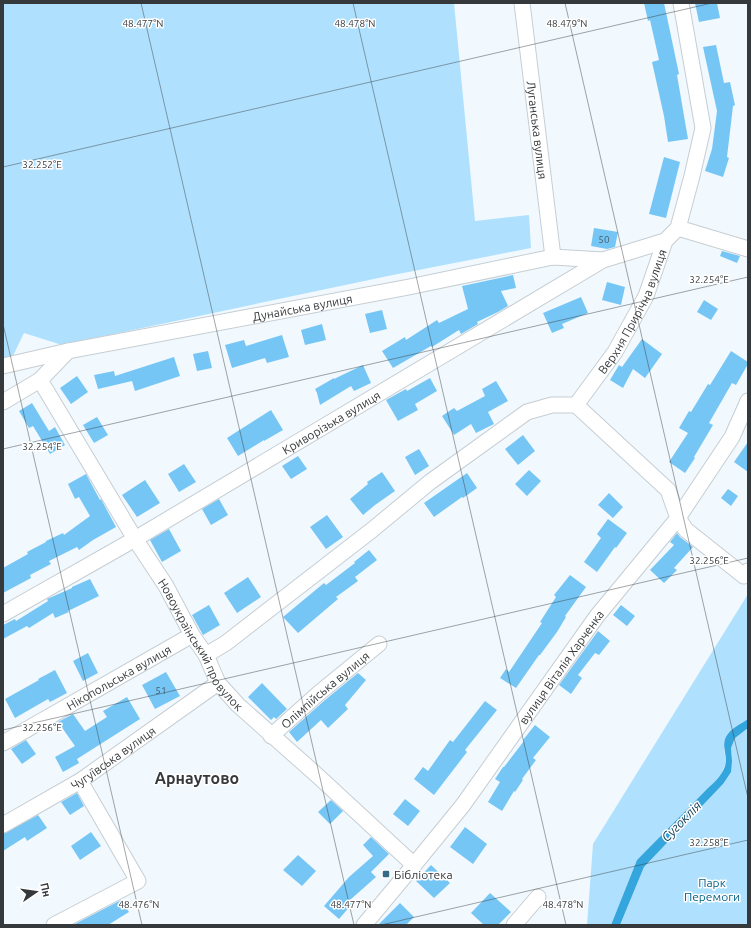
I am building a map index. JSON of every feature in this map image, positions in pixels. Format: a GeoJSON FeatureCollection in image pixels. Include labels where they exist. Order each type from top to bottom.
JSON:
{"type":"FeatureCollection","features":[{"type":"Feature","properties":{"kind":"street","name":"Луганська вулиця"},"geometry":{"type":"LineString","coordinates":[[522,3],[553,258]]}},
{"type":"Feature","properties":{"kind":"street","name":"Верхня Прирічна вулиця"},"geometry":{"type":"LineString","coordinates":[[576,405],[615,352],[646,296],[664,242],[678,228],[692,176],[703,128],[681,3]]}},
{"type":"Feature","properties":{"kind":"street"},"geometry":{"type":"LineString","coordinates":[[678,228],[748,249]]}},
{"type":"Feature","properties":{"kind":"street","name":"Криворізька вулиця"},"geometry":{"type":"LineString","coordinates":[[3,614],[135,539],[603,260],[664,242]]}},
{"type":"Feature","properties":{"kind":"street","name":"Дунайська вулиця"},"geometry":{"type":"LineString","coordinates":[[3,366],[68,351],[393,290],[553,258],[603,260]]}},
{"type":"Feature","properties":{"kind":"street"},"geometry":{"type":"LineString","coordinates":[[3,402],[40,380],[68,351]]}},
{"type":"Feature","properties":{"kind":"street","name":"Новоукраїнський провулок"},"geometry":{"type":"LineString","coordinates":[[40,380],[135,539],[166,586],[192,635],[206,655],[218,683],[238,705],[271,736],[319,777],[414,865]]}},
{"type":"Feature","properties":{"kind":"street","name":"вулиця Віталія Харченка"},"geometry":{"type":"LineString","coordinates":[[364,925],[463,805],[597,616],[678,518],[732,437],[748,401]]}},
{"type":"Feature","properties":{"kind":"street"},"geometry":{"type":"LineString","coordinates":[[206,655],[226,643],[372,530],[430,482],[527,412],[552,404],[576,405],[668,490],[678,518],[686,530],[746,573]]}},
{"type":"Feature","properties":{"kind":"street","name":"Нікопольська вулиця"},"geometry":{"type":"LineString","coordinates":[[3,744],[192,635]]}},
{"type":"Feature","properties":{"kind":"street","name":"Олімпійська вулиця"},"geometry":{"type":"LineString","coordinates":[[271,736],[319,693],[379,644]]}},
{"type":"Feature","properties":{"kind":"street","name":"Чугуївська вулиця"},"geometry":{"type":"LineString","coordinates":[[3,825],[80,781],[218,683]]}},
{"type":"Feature","properties":{"kind":"street"},"geometry":{"type":"LineString","coordinates":[[54,925],[138,881],[80,781]]}},
{"type":"Feature","properties":{"kind":"street"},"geometry":{"type":"LineString","coordinates":[[514,925],[538,897]]}},
{"type":"Feature","properties":{"kind":"green space"},"geometry":{"type":"Polygon","coordinates":[[[3,3],[454,3],[475,221],[529,215],[531,248],[388,276],[62,345],[24,333],[12,358],[3,360],[3,3]]]}},
{"type":"Feature","properties":{"kind":"green space"},"geometry":{"type":"Polygon","coordinates":[[[748,594],[748,719],[735,727],[724,749],[726,762],[721,775],[637,860],[611,925],[587,925],[593,844],[748,594]]]}},
{"type":"Feature","properties":{"kind":"green space","name":"Парк Перемоги"},"geometry":{"type":"Polygon","coordinates":[[[748,728],[748,925],[620,925],[644,867],[723,784],[732,761],[731,748],[735,738],[748,728]]]}},
{"type":"Feature","properties":{"kind":"water","name":"Сугоклія"},"geometry":{"type":"Polygon","coordinates":[[[748,719],[748,728],[735,738],[731,748],[731,772],[723,784],[644,867],[620,925],[611,925],[637,860],[719,777],[724,769],[726,761],[724,744],[726,737],[732,729],[748,719]]]}},
{"type":"Feature","properties":{"kind":"building"},"geometry":{"type":"Polygon","coordinates":[[[644,3],[664,3],[679,74],[677,75],[688,139],[668,142],[652,62],[659,60],[650,20],[648,21],[644,3]]]}},
{"type":"Feature","properties":{"kind":"building"},"geometry":{"type":"Polygon","coordinates":[[[695,3],[717,3],[720,18],[699,22],[695,3]]]}},
{"type":"Feature","properties":{"kind":"building"},"geometry":{"type":"Polygon","coordinates":[[[716,45],[724,83],[730,82],[735,105],[733,106],[727,157],[729,158],[723,177],[705,171],[712,149],[717,111],[703,47],[716,45]]]}},
{"type":"Feature","properties":{"kind":"building"},"geometry":{"type":"Polygon","coordinates":[[[664,157],[680,162],[666,218],[649,214],[664,157]]]}},
{"type":"Feature","properties":{"kind":"building"},"geometry":{"type":"Polygon","coordinates":[[[594,228],[618,232],[615,247],[607,249],[591,246],[594,228]]]}},
{"type":"Feature","properties":{"kind":"building"},"geometry":{"type":"Polygon","coordinates":[[[722,251],[740,256],[737,263],[720,256],[722,251]]]}},
{"type":"Feature","properties":{"kind":"building"},"geometry":{"type":"Polygon","coordinates":[[[513,275],[516,288],[501,291],[508,306],[477,322],[478,324],[461,334],[459,330],[432,347],[431,346],[393,368],[382,351],[405,337],[406,340],[437,320],[439,323],[468,309],[462,286],[513,275]]]}},
{"type":"Feature","properties":{"kind":"building"},"geometry":{"type":"Polygon","coordinates":[[[607,282],[625,287],[621,305],[602,300],[607,282]]]}},
{"type":"Feature","properties":{"kind":"building"},"geometry":{"type":"Polygon","coordinates":[[[581,297],[588,313],[562,324],[564,328],[552,333],[543,313],[581,297]]]}},
{"type":"Feature","properties":{"kind":"building"},"geometry":{"type":"Polygon","coordinates":[[[704,300],[718,309],[711,320],[697,312],[704,300]]]}},
{"type":"Feature","properties":{"kind":"building"},"geometry":{"type":"Polygon","coordinates":[[[382,310],[387,329],[370,333],[365,314],[382,310]]]}},
{"type":"Feature","properties":{"kind":"building"},"geometry":{"type":"Polygon","coordinates":[[[322,324],[326,340],[305,345],[301,330],[322,324]]]}},
{"type":"Feature","properties":{"kind":"building"},"geometry":{"type":"Polygon","coordinates":[[[282,335],[289,357],[267,363],[265,358],[232,368],[225,345],[244,340],[246,346],[282,335]]]}},
{"type":"Feature","properties":{"kind":"building"},"geometry":{"type":"Polygon","coordinates":[[[642,339],[662,354],[645,378],[633,369],[623,388],[610,380],[619,365],[622,367],[642,339]]]}},
{"type":"Feature","properties":{"kind":"building"},"geometry":{"type":"Polygon","coordinates":[[[208,351],[212,368],[197,371],[193,354],[208,351]]]}},
{"type":"Feature","properties":{"kind":"building"},"geometry":{"type":"Polygon","coordinates":[[[731,351],[748,362],[748,364],[736,385],[732,383],[709,423],[713,425],[685,473],[669,462],[688,433],[679,428],[689,411],[691,412],[708,384],[710,385],[731,351]]]}},
{"type":"Feature","properties":{"kind":"building"},"geometry":{"type":"Polygon","coordinates":[[[174,357],[180,376],[135,391],[132,381],[98,389],[94,375],[114,371],[115,376],[174,357]]]}},
{"type":"Feature","properties":{"kind":"building"},"geometry":{"type":"Polygon","coordinates":[[[363,365],[371,383],[354,391],[351,386],[320,405],[315,389],[334,378],[363,365]]]}},
{"type":"Feature","properties":{"kind":"building"},"geometry":{"type":"Polygon","coordinates":[[[77,376],[88,392],[71,404],[60,388],[77,376]]]}},
{"type":"Feature","properties":{"kind":"building"},"geometry":{"type":"Polygon","coordinates":[[[430,378],[437,391],[415,404],[418,410],[398,421],[386,400],[406,389],[407,391],[430,378]]]}},
{"type":"Feature","properties":{"kind":"building"},"geometry":{"type":"Polygon","coordinates":[[[496,381],[508,401],[488,412],[494,424],[476,433],[471,424],[454,435],[442,416],[454,408],[457,411],[485,396],[482,389],[496,381]]]}},
{"type":"Feature","properties":{"kind":"building"},"geometry":{"type":"Polygon","coordinates":[[[32,403],[49,431],[55,427],[65,445],[50,454],[33,426],[29,428],[19,411],[32,403]]]}},
{"type":"Feature","properties":{"kind":"building"},"geometry":{"type":"Polygon","coordinates":[[[271,410],[283,430],[238,456],[227,438],[271,410]]]}},
{"type":"Feature","properties":{"kind":"building"},"geometry":{"type":"Polygon","coordinates":[[[97,417],[108,435],[94,443],[83,425],[97,417]]]}},
{"type":"Feature","properties":{"kind":"building"},"geometry":{"type":"Polygon","coordinates":[[[523,435],[535,451],[518,465],[505,449],[523,435]]]}},
{"type":"Feature","properties":{"kind":"building"},"geometry":{"type":"Polygon","coordinates":[[[748,442],[748,472],[734,462],[748,442]]]}},
{"type":"Feature","properties":{"kind":"building"},"geometry":{"type":"Polygon","coordinates":[[[419,449],[429,466],[415,475],[405,457],[419,449]]]}},
{"type":"Feature","properties":{"kind":"building"},"geometry":{"type":"Polygon","coordinates":[[[298,456],[307,469],[291,479],[282,466],[298,456]]]}},
{"type":"Feature","properties":{"kind":"building"},"geometry":{"type":"Polygon","coordinates":[[[184,464],[196,482],[179,492],[168,474],[184,464]]]}},
{"type":"Feature","properties":{"kind":"building"},"geometry":{"type":"Polygon","coordinates":[[[529,470],[541,481],[527,496],[515,484],[529,470]]]}},
{"type":"Feature","properties":{"kind":"building"},"geometry":{"type":"Polygon","coordinates":[[[382,472],[395,491],[363,515],[350,499],[368,484],[367,482],[382,472]]]}},
{"type":"Feature","properties":{"kind":"building"},"geometry":{"type":"Polygon","coordinates":[[[467,473],[477,488],[434,517],[424,503],[467,473]]]}},
{"type":"Feature","properties":{"kind":"building"},"geometry":{"type":"Polygon","coordinates":[[[86,474],[116,527],[79,550],[77,547],[49,561],[51,564],[30,575],[31,578],[3,593],[3,568],[28,554],[27,552],[46,541],[63,533],[64,535],[90,516],[79,497],[75,499],[68,484],[86,474]]]}},
{"type":"Feature","properties":{"kind":"building"},"geometry":{"type":"Polygon","coordinates":[[[145,480],[160,503],[137,517],[122,495],[145,480]]]}},
{"type":"Feature","properties":{"kind":"building"},"geometry":{"type":"Polygon","coordinates":[[[728,489],[738,496],[731,506],[721,498],[728,489]]]}},
{"type":"Feature","properties":{"kind":"building"},"geometry":{"type":"Polygon","coordinates":[[[609,493],[623,507],[613,518],[598,505],[609,493]]]}},
{"type":"Feature","properties":{"kind":"building"},"geometry":{"type":"Polygon","coordinates":[[[219,499],[228,515],[211,525],[202,509],[219,499]]]}},
{"type":"Feature","properties":{"kind":"building"},"geometry":{"type":"Polygon","coordinates":[[[327,515],[343,537],[326,549],[310,527],[327,515]]]}},
{"type":"Feature","properties":{"kind":"building"},"geometry":{"type":"Polygon","coordinates":[[[608,519],[627,533],[597,572],[584,562],[601,538],[597,534],[608,519]]]}},
{"type":"Feature","properties":{"kind":"building"},"geometry":{"type":"Polygon","coordinates":[[[169,529],[181,551],[162,562],[150,540],[169,529]]]}},
{"type":"Feature","properties":{"kind":"building"},"geometry":{"type":"Polygon","coordinates":[[[677,533],[693,547],[674,568],[677,570],[664,583],[650,570],[674,545],[670,542],[677,533]]]}},
{"type":"Feature","properties":{"kind":"building"},"geometry":{"type":"Polygon","coordinates":[[[369,550],[377,560],[355,577],[358,581],[336,597],[338,599],[298,633],[283,617],[324,583],[326,585],[355,563],[354,562],[369,550]]]}},
{"type":"Feature","properties":{"kind":"building"},"geometry":{"type":"Polygon","coordinates":[[[570,575],[586,587],[565,616],[566,617],[557,632],[516,688],[500,678],[506,669],[509,672],[542,623],[540,622],[556,597],[554,595],[570,575]]]}},
{"type":"Feature","properties":{"kind":"building"},"geometry":{"type":"Polygon","coordinates":[[[248,577],[261,597],[237,613],[224,593],[248,577]]]}},
{"type":"Feature","properties":{"kind":"building"},"geometry":{"type":"Polygon","coordinates":[[[90,579],[99,596],[55,618],[53,613],[29,628],[27,626],[3,639],[3,625],[15,619],[16,621],[48,601],[47,599],[90,579]]]}},
{"type":"Feature","properties":{"kind":"building"},"geometry":{"type":"Polygon","coordinates":[[[209,605],[220,625],[203,635],[192,615],[209,605]]]}},
{"type":"Feature","properties":{"kind":"building"},"geometry":{"type":"Polygon","coordinates":[[[621,605],[635,616],[627,626],[613,615],[621,605]]]}},
{"type":"Feature","properties":{"kind":"building"},"geometry":{"type":"Polygon","coordinates":[[[598,631],[610,641],[599,655],[595,653],[578,675],[582,678],[571,694],[559,685],[598,631]]]}},
{"type":"Feature","properties":{"kind":"building"},"geometry":{"type":"Polygon","coordinates":[[[88,653],[98,673],[83,681],[73,661],[88,653]]]}},
{"type":"Feature","properties":{"kind":"building"},"geometry":{"type":"Polygon","coordinates":[[[55,670],[67,693],[50,702],[48,699],[15,718],[5,699],[55,670]]]}},
{"type":"Feature","properties":{"kind":"building"},"geometry":{"type":"Polygon","coordinates":[[[166,672],[180,696],[155,709],[142,685],[166,672]]]}},
{"type":"Feature","properties":{"kind":"building"},"geometry":{"type":"Polygon","coordinates":[[[358,673],[366,680],[345,705],[348,709],[328,728],[321,720],[297,742],[289,732],[358,673]]]}},
{"type":"Feature","properties":{"kind":"building"},"geometry":{"type":"Polygon","coordinates":[[[262,683],[287,709],[276,719],[274,717],[271,720],[248,697],[262,683]]]}},
{"type":"Feature","properties":{"kind":"building"},"geometry":{"type":"Polygon","coordinates":[[[127,697],[140,719],[77,759],[79,763],[63,772],[55,757],[75,746],[58,722],[73,714],[85,731],[107,717],[103,711],[127,697]]]}},
{"type":"Feature","properties":{"kind":"building"},"geometry":{"type":"Polygon","coordinates":[[[485,701],[497,710],[465,750],[467,752],[434,795],[414,779],[423,767],[428,771],[450,740],[453,742],[485,701]]]}},
{"type":"Feature","properties":{"kind":"building"},"geometry":{"type":"Polygon","coordinates":[[[535,725],[550,737],[533,758],[536,760],[502,811],[488,802],[500,782],[495,779],[535,725]]]}},
{"type":"Feature","properties":{"kind":"building"},"geometry":{"type":"Polygon","coordinates":[[[26,740],[36,754],[22,764],[11,749],[26,740]]]}},
{"type":"Feature","properties":{"kind":"building"},"geometry":{"type":"Polygon","coordinates":[[[77,793],[84,806],[70,815],[61,802],[77,793]]]}},
{"type":"Feature","properties":{"kind":"building"},"geometry":{"type":"Polygon","coordinates":[[[405,799],[420,811],[408,826],[393,814],[405,799]]]}},
{"type":"Feature","properties":{"kind":"building"},"geometry":{"type":"Polygon","coordinates":[[[331,800],[343,811],[330,824],[318,812],[331,800]]]}},
{"type":"Feature","properties":{"kind":"building"},"geometry":{"type":"Polygon","coordinates":[[[38,815],[47,828],[27,841],[25,837],[3,851],[3,834],[38,815]]]}},
{"type":"Feature","properties":{"kind":"building"},"geometry":{"type":"Polygon","coordinates":[[[465,827],[487,844],[473,864],[450,847],[465,827]]]}},
{"type":"Feature","properties":{"kind":"building"},"geometry":{"type":"Polygon","coordinates":[[[91,832],[101,846],[80,860],[71,846],[91,832]]]}},
{"type":"Feature","properties":{"kind":"building"},"geometry":{"type":"Polygon","coordinates":[[[371,837],[389,854],[371,872],[376,877],[350,900],[353,903],[339,919],[324,906],[349,877],[373,856],[363,845],[371,837]]]}},
{"type":"Feature","properties":{"kind":"building"},"geometry":{"type":"Polygon","coordinates":[[[298,855],[316,871],[302,886],[283,870],[298,855]]]}},
{"type":"Feature","properties":{"kind":"building"},"geometry":{"type":"Polygon","coordinates":[[[431,865],[450,883],[434,898],[416,881],[431,865]]]}},
{"type":"Feature","properties":{"kind":"building"},"geometry":{"type":"Polygon","coordinates":[[[490,893],[511,912],[498,925],[484,925],[471,913],[490,893]]]}},
{"type":"Feature","properties":{"kind":"building"},"geometry":{"type":"Polygon","coordinates":[[[121,900],[129,912],[108,925],[73,925],[121,900]]]}},
{"type":"Feature","properties":{"kind":"building"},"geometry":{"type":"Polygon","coordinates":[[[400,903],[414,917],[406,925],[378,925],[400,903]]]}},
{"type":"Feature","properties":{"kind":"place","name":"Бібліотека"},"geometry":{"type":"Point","coordinates":[386,874]}},
{"type":"Feature","properties":{"kind":"district","name":"Арнаутово"},"geometry":{"type":"Point","coordinates":[197,778]}}]}
